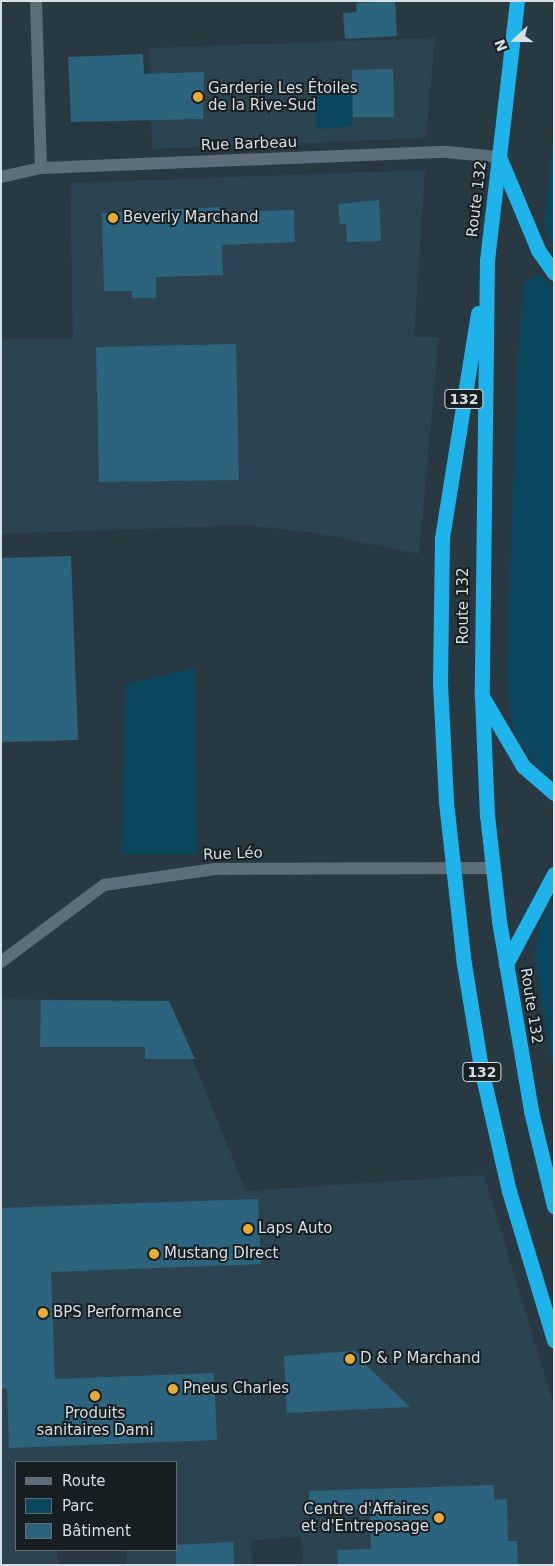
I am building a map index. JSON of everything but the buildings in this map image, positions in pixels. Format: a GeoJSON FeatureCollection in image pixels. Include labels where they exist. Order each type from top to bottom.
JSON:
{"type":"FeatureCollection","features":[{"type":"Feature","properties":{"kind":"highway","name":"Route 132"},"geometry":{"type":"LineString","coordinates":[[516,1],[487,260],[442,538],[440,588],[442,736],[452,868],[464,964],[488,1102],[521,1234],[554,1340]]}},
{"type":"Feature","properties":{"kind":"highway"},"geometry":{"type":"LineString","coordinates":[[499,157],[538,250],[554,273]]}},
{"type":"Feature","properties":{"kind":"highway","name":"Route 132"},"geometry":{"type":"LineString","coordinates":[[487,260],[482,697],[493,868],[506,964],[531,1111],[554,1206]]}},
{"type":"Feature","properties":{"kind":"highway"},"geometry":{"type":"LineString","coordinates":[[482,697],[522,766],[554,793]]}},
{"type":"Feature","properties":{"kind":"highway"},"geometry":{"type":"LineString","coordinates":[[506,964],[554,874]]}},
{"type":"Feature","properties":{"kind":"street"},"geometry":{"type":"LineString","coordinates":[[36,1],[42,168]]}},
{"type":"Feature","properties":{"kind":"street","name":"Rue Barbeau"},"geometry":{"type":"LineString","coordinates":[[1,178],[42,168],[446,152],[499,157]]}},
{"type":"Feature","properties":{"kind":"street","name":"Rue Léo"},"geometry":{"type":"LineString","coordinates":[[1,962],[104,885],[215,869],[493,868]]}},
{"type":"Feature","properties":{"kind":"shaded area"},"geometry":{"type":"Polygon","coordinates":[[[435,38],[426,138],[152,149],[149,48],[435,38]]]}},
{"type":"Feature","properties":{"kind":"shaded area"},"geometry":{"type":"Polygon","coordinates":[[[425,170],[414,337],[439,337],[419,554],[321,534],[248,525],[1,534],[1,339],[73,338],[70,183],[425,170]]]}},
{"type":"Feature","properties":{"kind":"shaded area"},"geometry":{"type":"Polygon","coordinates":[[[1,999],[169,1001],[246,1191],[484,1175],[554,1405],[554,1565],[303,1565],[301,1537],[251,1540],[252,1565],[127,1565],[126,1551],[178,1551],[178,1461],[15,1461],[15,1551],[57,1551],[58,1565],[1,1565],[1,999]]]}},
{"type":"Feature","properties":{"kind":"green space"},"geometry":{"type":"Polygon","coordinates":[[[314,91],[352,91],[353,126],[316,129],[314,91]]]}},
{"type":"Feature","properties":{"kind":"green space"},"geometry":{"type":"Polygon","coordinates":[[[554,126],[554,252],[544,225],[554,126]]]}},
{"type":"Feature","properties":{"kind":"green space"},"geometry":{"type":"Polygon","coordinates":[[[540,274],[554,288],[554,779],[539,769],[515,735],[510,712],[507,669],[516,392],[523,282],[540,274]]]}},
{"type":"Feature","properties":{"kind":"green space"},"geometry":{"type":"Polygon","coordinates":[[[195,668],[197,854],[121,854],[126,684],[195,668]]]}},
{"type":"Feature","properties":{"kind":"green space"},"geometry":{"type":"Polygon","coordinates":[[[554,899],[554,1073],[534,957],[541,920],[554,899]]]}},
{"type":"Feature","properties":{"kind":"place","name":"Garderie Les Étoiles de la Rive-Sud"},"geometry":{"type":"Point","coordinates":[198,97]}},
{"type":"Feature","properties":{"kind":"place","name":"Beverly Marchand"},"geometry":{"type":"Point","coordinates":[113,218]}},
{"type":"Feature","properties":{"kind":"place","name":"Laps Auto"},"geometry":{"type":"Point","coordinates":[248,1229]}},
{"type":"Feature","properties":{"kind":"place","name":"Mustang DIrect"},"geometry":{"type":"Point","coordinates":[154,1254]}},
{"type":"Feature","properties":{"kind":"place","name":"BPS Performance"},"geometry":{"type":"Point","coordinates":[43,1313]}},
{"type":"Feature","properties":{"kind":"place","name":"D & P Marchand"},"geometry":{"type":"Point","coordinates":[350,1359]}},
{"type":"Feature","properties":{"kind":"place","name":"Pneus Charles"},"geometry":{"type":"Point","coordinates":[173,1389]}},
{"type":"Feature","properties":{"kind":"place","name":"Produits sanitaires Dami"},"geometry":{"type":"Point","coordinates":[95,1396]}},
{"type":"Feature","properties":{"kind":"place","name":"Centre d'Affaires et d'Entreposage"},"geometry":{"type":"Point","coordinates":[439,1518]}}]}
